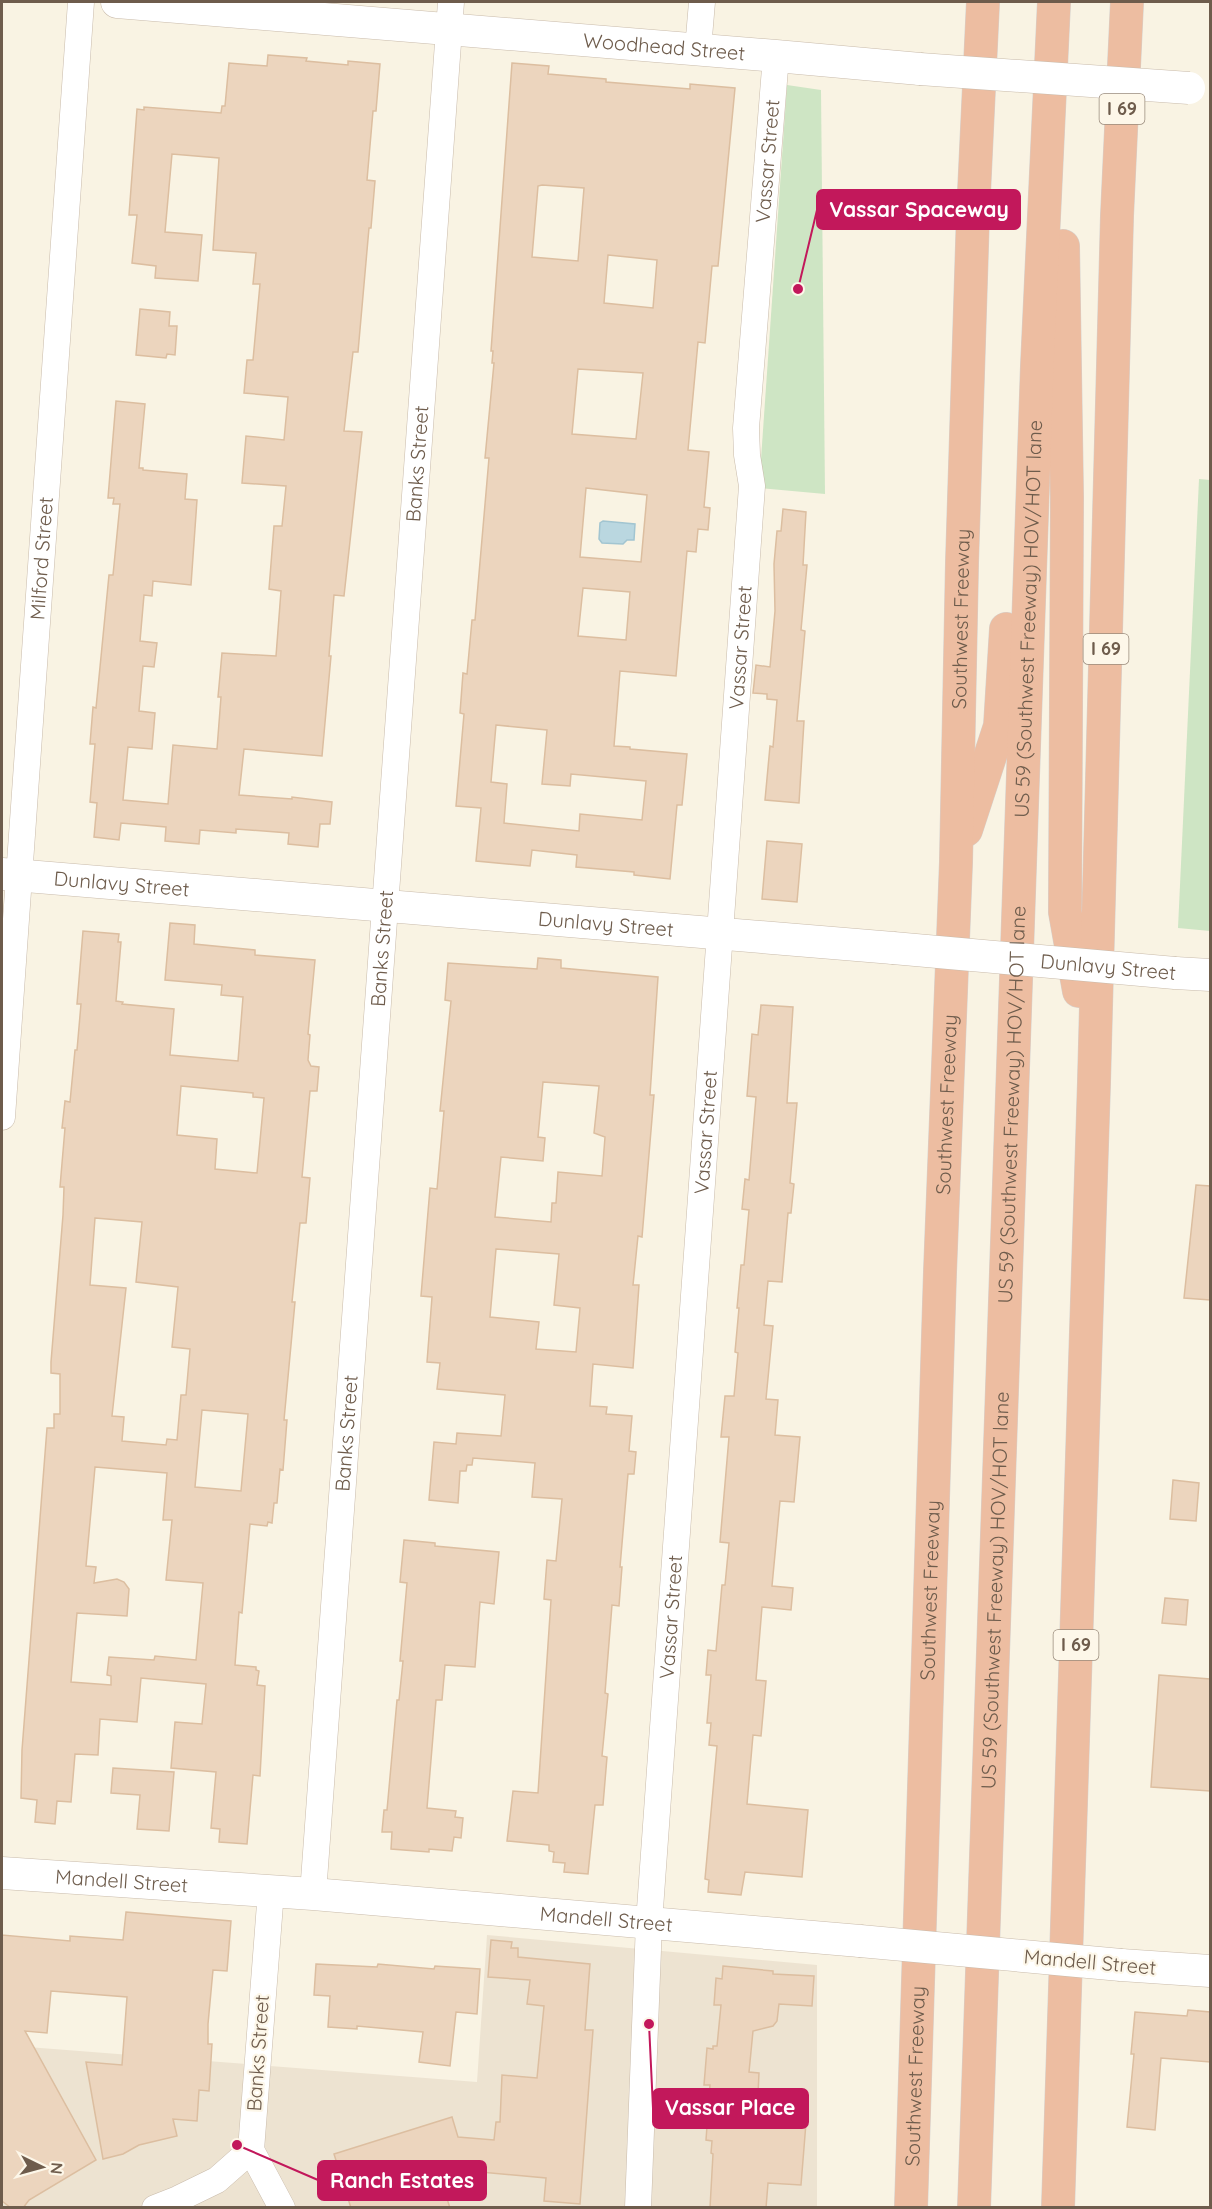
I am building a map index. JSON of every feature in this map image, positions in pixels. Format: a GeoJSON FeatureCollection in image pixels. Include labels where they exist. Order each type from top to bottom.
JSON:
{"type":"FeatureCollection","features":[{"type":"Feature","properties":{"kind":"highway","name":"Southwest Freeway"},"geometry":{"type":"LineString","coordinates":[[911,2208],[940,1272],[956,862],[962,563],[973,214],[983,2]]}},
{"type":"Feature","properties":{"kind":"highway"},"geometry":{"type":"LineString","coordinates":[[956,862],[1000,726],[1030,257],[1052,2]]}},
{"type":"Feature","properties":{"kind":"highway","name":"US 59 (Southwest Freeway) HOV/HOT lane"},"geometry":{"type":"LineString","coordinates":[[974,2208],[1052,2]]}},
{"type":"Feature","properties":{"kind":"highway"},"geometry":{"type":"LineString","coordinates":[[1060,2],[1067,497],[1065,912],[1094,1082]]}},
{"type":"Feature","properties":{"kind":"highway","name":"I 69"},"geometry":{"type":"LineString","coordinates":[[1058,2208],[1094,1082],[1117,216],[1127,2]]}},
{"type":"Feature","properties":{"kind":"street","name":"Milford Street"},"geometry":{"type":"LineString","coordinates":[[2,1117],[10,875],[81,2]]}},
{"type":"Feature","properties":{"kind":"street","name":"Woodhead Street"},"geometry":{"type":"LineString","coordinates":[[117,2],[450,16],[698,49],[920,69],[1200,89]]}},
{"type":"Feature","properties":{"kind":"street"},"geometry":{"type":"LineString","coordinates":[[698,49],[702,2]]}},
{"type":"Feature","properties":{"kind":"street","name":"Banks Street"},"geometry":{"type":"LineString","coordinates":[[313,1894],[450,16]]}},
{"type":"Feature","properties":{"kind":"street","name":"Vassar Street"},"geometry":{"type":"LineString","coordinates":[[638,2208],[649,1923],[752,486],[746,428],[776,56]]}},
{"type":"Feature","properties":{"kind":"street","name":"Dunlavy Street"},"geometry":{"type":"LineString","coordinates":[[10,875],[1210,975]]}},
{"type":"Feature","properties":{"kind":"street","name":"Mandell Street"},"geometry":{"type":"LineString","coordinates":[[2,1873],[313,1894],[1210,1971]]}},
{"type":"Feature","properties":{"kind":"street","name":"Banks Street"},"geometry":{"type":"LineString","coordinates":[[251,2150],[271,1891]]}},
{"type":"Feature","properties":{"kind":"street"},"geometry":{"type":"LineString","coordinates":[[155,2208],[217,2180],[251,2150],[282,2208]]}},
{"type":"Feature","properties":{"kind":"shaded area"},"geometry":{"type":"Polygon","coordinates":[[[487,1935],[817,1965],[817,2207],[2,2207],[2,2045],[477,2082],[487,1935]]]}},
{"type":"Feature","properties":{"kind":"green space"},"geometry":{"type":"Polygon","coordinates":[[[787,85],[821,90],[825,494],[759,488],[787,85]]]}},
{"type":"Feature","properties":{"kind":"green space"},"geometry":{"type":"Polygon","coordinates":[[[1199,479],[1210,480],[1210,931],[1178,928],[1199,479]]]}},
{"type":"Feature","properties":{"kind":"water"},"geometry":{"type":"Polygon","coordinates":[[[603,521],[635,524],[634,540],[627,540],[623,544],[602,543],[599,539],[600,523],[603,521]]]}},
{"type":"Feature","properties":{"kind":"building"},"geometry":{"type":"Polygon","coordinates":[[[268,55],[307,58],[306,61],[348,65],[348,61],[380,64],[367,180],[375,181],[371,228],[369,228],[358,352],[353,352],[344,431],[362,432],[344,596],[334,595],[322,756],[244,749],[239,795],[292,799],[292,797],[332,802],[330,824],[320,824],[318,847],[288,844],[289,833],[236,829],[236,833],[200,830],[199,844],[165,841],[166,827],[121,823],[119,840],[94,837],[97,803],[90,802],[95,744],[90,744],[93,707],[96,708],[109,575],[113,575],[120,504],[113,504],[114,498],[108,498],[116,401],[145,404],[139,468],[187,474],[185,499],[197,500],[191,585],[153,581],[152,596],[144,595],[140,641],[157,643],[154,667],[143,666],[139,711],[155,713],[152,749],[128,747],[123,800],[168,804],[173,745],[217,749],[222,653],[276,656],[281,591],[269,589],[274,526],[282,526],[286,486],[242,483],[246,436],[284,440],[288,397],[244,393],[247,360],[253,360],[260,284],[253,284],[256,253],[213,250],[219,158],[172,154],[165,232],[202,235],[198,281],[155,278],[156,266],[132,263],[137,215],[129,215],[137,109],[144,110],[144,107],[221,113],[222,106],[225,106],[229,63],[267,66],[268,55]]]}},
{"type":"Feature","properties":{"kind":"building"},"geometry":{"type":"Polygon","coordinates":[[[512,63],[549,66],[548,74],[606,79],[606,82],[690,89],[690,84],[735,88],[718,266],[712,266],[705,343],[698,342],[688,450],[709,452],[704,507],[710,508],[708,530],[698,529],[696,552],[687,551],[676,676],[620,671],[614,746],[687,754],[682,805],[677,805],[670,879],[634,875],[634,872],[576,867],[577,855],[532,850],[530,866],[476,861],[481,808],[456,806],[464,714],[460,713],[463,673],[467,674],[472,620],[475,620],[489,458],[485,458],[494,363],[492,363],[493,351],[491,351],[512,63]],[[538,186],[532,257],[578,261],[584,188],[538,186]],[[608,255],[604,303],[653,308],[657,260],[608,255]],[[578,369],[572,434],[636,439],[643,373],[578,369]],[[586,488],[580,557],[641,562],[647,495],[586,488]],[[583,588],[578,636],[626,640],[630,592],[583,588]],[[496,725],[491,782],[507,784],[504,823],[579,831],[580,814],[642,820],[646,781],[571,774],[570,786],[542,784],[547,730],[496,725]]]}},
{"type":"Feature","properties":{"kind":"building"},"geometry":{"type":"Polygon","coordinates":[[[140,309],[170,312],[169,326],[177,326],[175,355],[167,354],[166,358],[136,355],[140,309]]]}},
{"type":"Feature","properties":{"kind":"building"},"geometry":{"type":"Polygon","coordinates":[[[783,509],[806,512],[803,565],[807,565],[801,630],[805,631],[797,721],[804,721],[799,803],[765,800],[777,700],[767,699],[767,694],[753,693],[756,665],[770,667],[775,611],[774,564],[777,531],[781,531],[783,509]]]}},
{"type":"Feature","properties":{"kind":"building"},"geometry":{"type":"Polygon","coordinates":[[[767,841],[802,844],[797,902],[762,899],[767,841]]]}},
{"type":"Feature","properties":{"kind":"building"},"geometry":{"type":"Polygon","coordinates":[[[170,923],[195,925],[194,944],[255,950],[255,955],[315,960],[308,1034],[310,1035],[308,1060],[311,1066],[319,1067],[317,1091],[310,1091],[302,1177],[310,1178],[306,1223],[300,1223],[292,1302],[295,1302],[284,1420],[287,1420],[283,1470],[280,1469],[277,1503],[274,1503],[272,1523],[268,1522],[267,1526],[250,1524],[242,1613],[239,1612],[235,1665],[256,1667],[259,1671],[257,1685],[265,1686],[260,1776],[253,1775],[247,1844],[219,1842],[220,1829],[211,1828],[216,1772],[171,1768],[175,1722],[202,1724],[206,1684],[141,1678],[137,1722],[100,1719],[98,1755],[75,1754],[71,1802],[57,1801],[55,1824],[35,1822],[37,1800],[21,1798],[22,1750],[47,1428],[54,1428],[54,1414],[60,1414],[60,1374],[51,1373],[51,1362],[63,1215],[64,1187],[60,1187],[65,1128],[62,1128],[65,1101],[70,1102],[75,1050],[77,1050],[81,1004],[77,1004],[83,931],[119,934],[118,942],[121,942],[116,1001],[123,1002],[122,1004],[174,1009],[170,1055],[238,1061],[243,997],[221,995],[222,985],[165,980],[170,923]],[[181,1086],[177,1135],[217,1139],[215,1169],[257,1173],[264,1098],[253,1097],[253,1093],[181,1086]],[[95,1218],[90,1285],[126,1288],[112,1416],[124,1417],[122,1441],[166,1445],[167,1439],[177,1440],[181,1395],[186,1395],[190,1349],[172,1347],[178,1287],[136,1282],[142,1222],[95,1218]],[[202,1410],[195,1487],[241,1491],[248,1414],[202,1410]],[[95,1467],[86,1566],[96,1567],[94,1583],[117,1579],[124,1582],[129,1589],[127,1616],[77,1613],[71,1682],[111,1685],[111,1676],[107,1675],[109,1657],[154,1660],[155,1656],[196,1660],[203,1583],[166,1580],[172,1520],[163,1520],[167,1473],[95,1467]]]}},
{"type":"Feature","properties":{"kind":"building"},"geometry":{"type":"Polygon","coordinates":[[[538,958],[561,960],[561,968],[658,977],[650,1095],[654,1095],[642,1237],[638,1236],[633,1285],[639,1285],[633,1368],[593,1364],[590,1406],[607,1407],[606,1414],[632,1416],[629,1451],[636,1452],[634,1474],[628,1474],[619,1606],[612,1605],[605,1693],[608,1694],[602,1756],[607,1757],[603,1805],[595,1805],[588,1874],[564,1872],[565,1863],[553,1862],[554,1852],[549,1851],[549,1845],[507,1841],[513,1791],[538,1793],[551,1600],[544,1599],[547,1560],[556,1561],[562,1499],[532,1497],[535,1463],[473,1458],[472,1465],[467,1465],[466,1471],[460,1471],[458,1503],[429,1500],[434,1442],[456,1444],[457,1433],[501,1436],[505,1395],[437,1389],[440,1363],[427,1362],[432,1297],[421,1296],[430,1188],[437,1189],[444,1111],[440,1111],[451,1001],[445,1000],[448,963],[537,969],[538,958]],[[543,1082],[538,1137],[545,1138],[543,1161],[501,1157],[495,1217],[551,1222],[552,1203],[556,1203],[558,1172],[602,1176],[605,1137],[594,1133],[599,1086],[543,1082]],[[496,1249],[490,1317],[539,1322],[536,1349],[576,1352],[580,1308],[554,1305],[559,1254],[496,1249]]]}},
{"type":"Feature","properties":{"kind":"building"},"geometry":{"type":"Polygon","coordinates":[[[761,1005],[793,1007],[787,1103],[797,1103],[790,1183],[794,1184],[791,1213],[788,1213],[782,1282],[768,1281],[764,1325],[773,1326],[766,1399],[778,1400],[775,1435],[800,1437],[794,1502],[780,1501],[772,1586],[793,1588],[791,1610],[762,1607],[756,1680],[766,1681],[761,1736],[753,1735],[747,1804],[808,1810],[802,1877],[745,1872],[741,1895],[708,1892],[709,1880],[705,1879],[717,1746],[709,1745],[711,1723],[707,1723],[711,1675],[706,1675],[708,1650],[716,1651],[722,1585],[725,1585],[729,1543],[720,1542],[729,1437],[721,1437],[725,1396],[734,1396],[738,1353],[735,1352],[739,1308],[737,1308],[749,1210],[742,1209],[745,1179],[749,1180],[756,1097],[747,1096],[752,1034],[758,1035],[761,1005]]]}},
{"type":"Feature","properties":{"kind":"building"},"geometry":{"type":"Polygon","coordinates":[[[1196,1185],[1210,1186],[1210,1300],[1184,1298],[1196,1185]]]}},
{"type":"Feature","properties":{"kind":"building"},"geometry":{"type":"Polygon","coordinates":[[[1173,1480],[1199,1483],[1196,1521],[1170,1519],[1173,1480]]]}},
{"type":"Feature","properties":{"kind":"building"},"geometry":{"type":"Polygon","coordinates":[[[404,1540],[435,1543],[435,1546],[499,1552],[494,1604],[480,1602],[475,1667],[445,1665],[442,1700],[436,1700],[427,1808],[456,1811],[455,1817],[463,1818],[461,1838],[454,1837],[452,1851],[391,1849],[392,1832],[382,1832],[384,1810],[387,1810],[397,1700],[399,1700],[403,1661],[400,1661],[407,1583],[400,1582],[404,1540]]]}},
{"type":"Feature","properties":{"kind":"building"},"geometry":{"type":"Polygon","coordinates":[[[1165,1598],[1188,1600],[1186,1625],[1162,1623],[1165,1598]]]}},
{"type":"Feature","properties":{"kind":"building"},"geometry":{"type":"Polygon","coordinates":[[[1159,1675],[1210,1679],[1210,1791],[1151,1787],[1159,1675]]]}},
{"type":"Feature","properties":{"kind":"building"},"geometry":{"type":"Polygon","coordinates":[[[113,1768],[174,1772],[169,1831],[137,1829],[140,1795],[111,1793],[113,1768]]]}},
{"type":"Feature","properties":{"kind":"building"},"geometry":{"type":"Polygon","coordinates":[[[126,1912],[231,1921],[227,1971],[213,1970],[208,2024],[208,2044],[212,2044],[209,2091],[199,2090],[197,2121],[173,2119],[177,2136],[139,2145],[123,2154],[103,2159],[86,2062],[122,2065],[127,1997],[51,1991],[47,2033],[25,2031],[96,2160],[29,2200],[23,2208],[11,2208],[2,2201],[2,1935],[70,1941],[70,1936],[123,1940],[126,1912]]]}},
{"type":"Feature","properties":{"kind":"building"},"geometry":{"type":"Polygon","coordinates":[[[491,1940],[512,1942],[511,1948],[518,1948],[518,1957],[590,1964],[585,2030],[593,2030],[580,2204],[544,2201],[546,2178],[459,2170],[459,2178],[442,2183],[450,2208],[351,2208],[334,2154],[452,2117],[458,2137],[494,2140],[496,2122],[500,2122],[502,2075],[537,2078],[544,2006],[527,2004],[530,1980],[488,1977],[491,1940]]]}},
{"type":"Feature","properties":{"kind":"building"},"geometry":{"type":"Polygon","coordinates":[[[316,1964],[377,1967],[378,1964],[434,1969],[435,1966],[480,1969],[477,2014],[456,2012],[450,2066],[419,2062],[423,2032],[357,2026],[357,2029],[328,2027],[330,1996],[314,1995],[316,1964]]]}},
{"type":"Feature","properties":{"kind":"building"},"geometry":{"type":"Polygon","coordinates":[[[723,1966],[773,1971],[773,1974],[814,1976],[812,2006],[779,2004],[777,2021],[773,2026],[753,2031],[749,2072],[759,2073],[758,2094],[808,2098],[801,2185],[768,2183],[766,2208],[710,2208],[713,2154],[711,2153],[712,2141],[706,2140],[710,2085],[704,2085],[707,2048],[713,2049],[713,2046],[717,2046],[721,2005],[714,2005],[716,1978],[722,1979],[723,1966]]]}},
{"type":"Feature","properties":{"kind":"building"},"geometry":{"type":"Polygon","coordinates":[[[1188,2010],[1210,2012],[1210,2062],[1161,2058],[1155,2130],[1127,2127],[1134,2054],[1131,2054],[1135,2012],[1187,2016],[1188,2010]]]}},
{"type":"Feature","properties":{"kind":"place","name":"Vassar Spaceway"},"geometry":{"type":"Point","coordinates":[798,289]}},
{"type":"Feature","properties":{"kind":"place","name":"Vassar Place"},"geometry":{"type":"Point","coordinates":[649,2024]}},
{"type":"Feature","properties":{"kind":"place","name":"Ranch Estates"},"geometry":{"type":"Point","coordinates":[237,2145]}}]}
